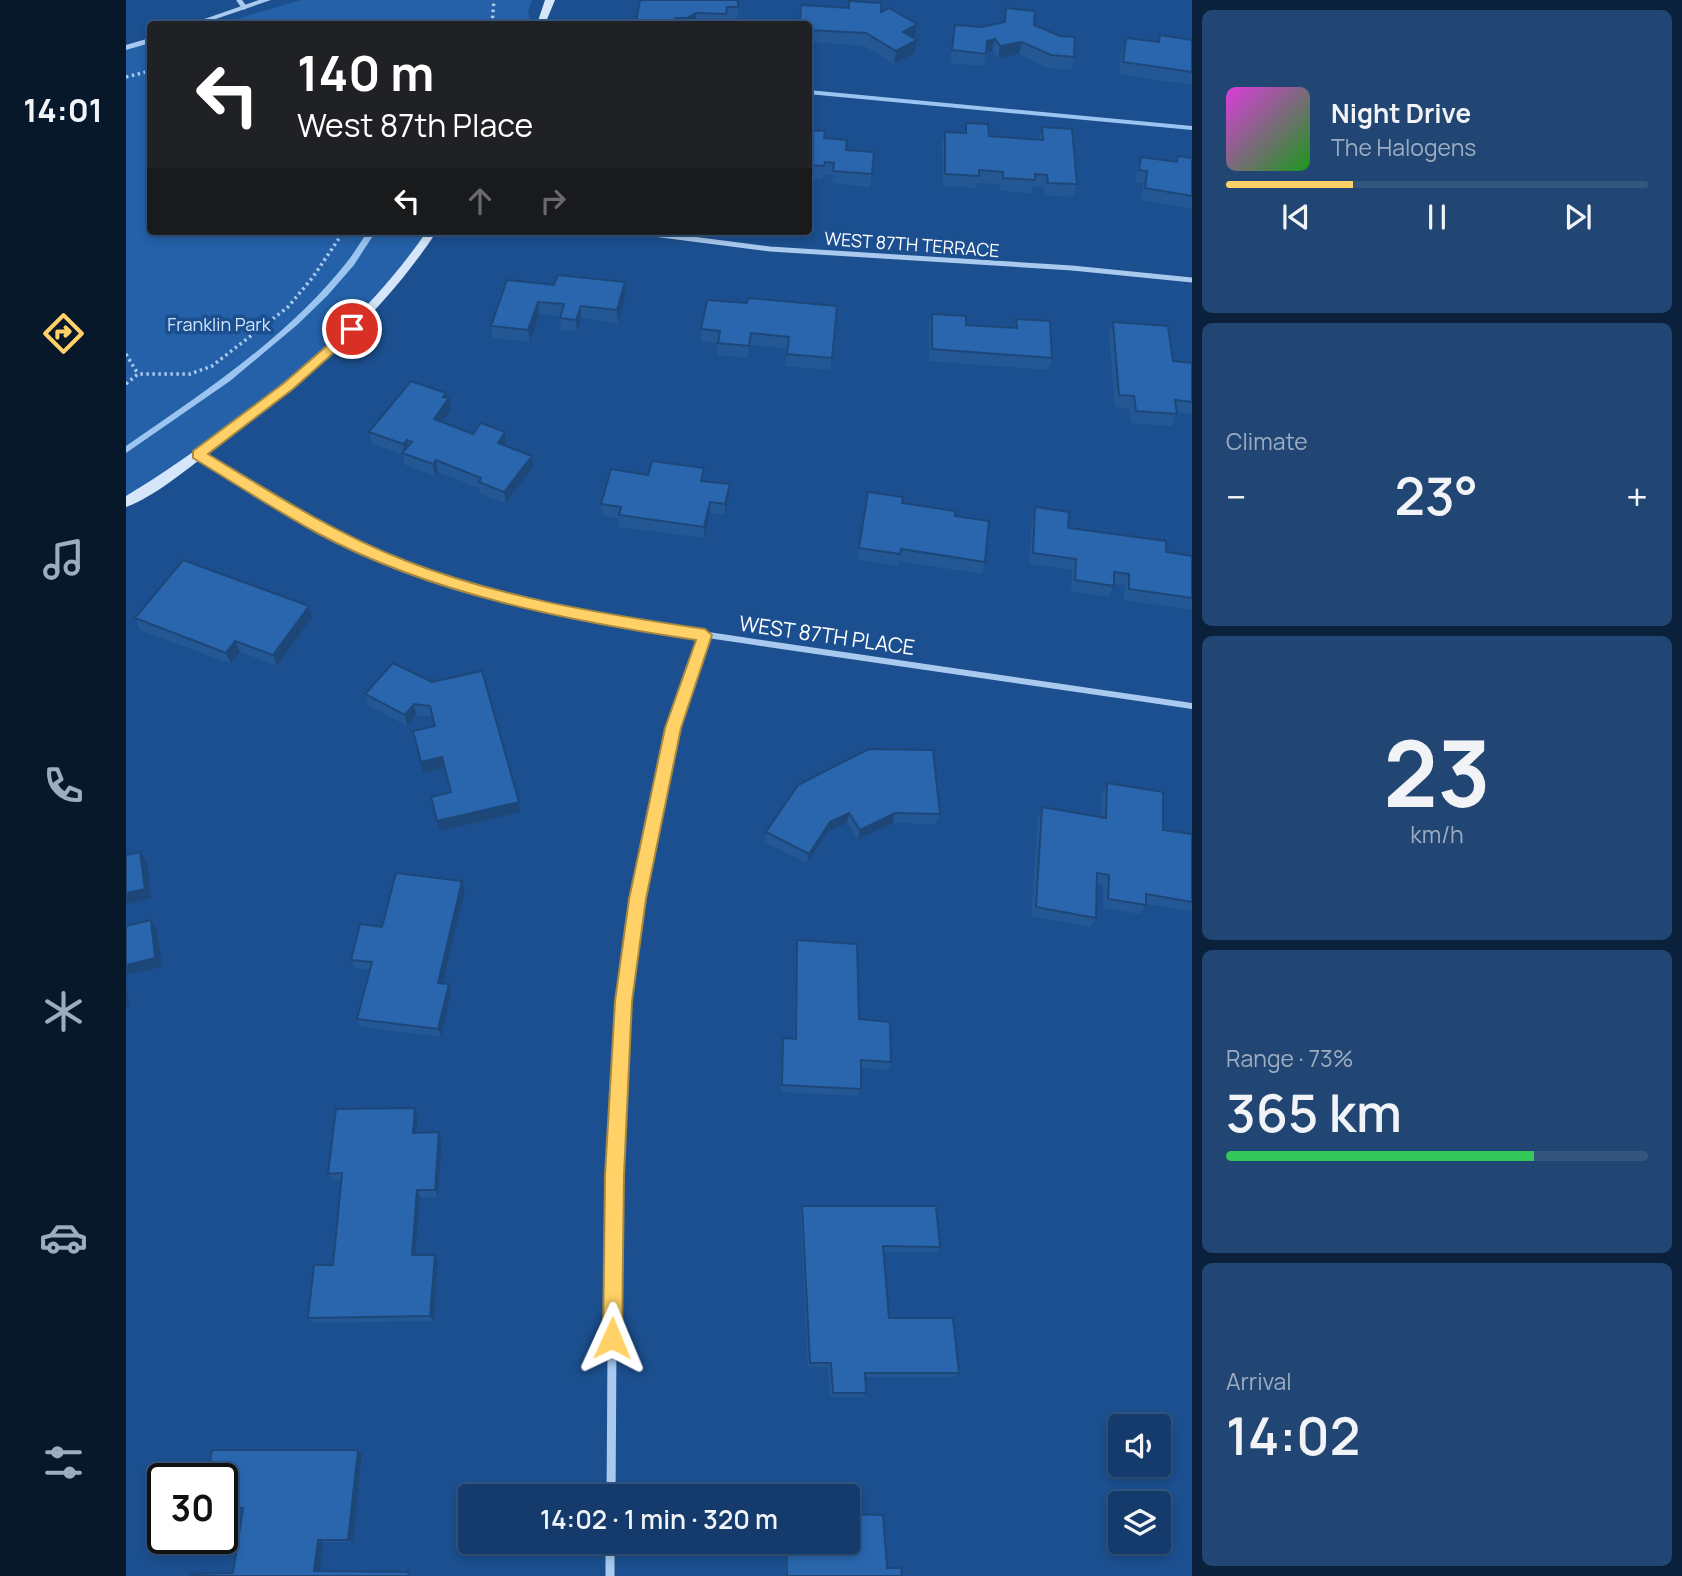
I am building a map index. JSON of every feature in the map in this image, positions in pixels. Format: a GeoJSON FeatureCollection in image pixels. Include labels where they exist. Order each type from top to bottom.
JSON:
{"type":"FeatureCollection","features":[{"type":"Feature","properties":{"kind":"main road"},"geometry":{"type":"LineString","coordinates":[[542,21],[550,0]]}},
{"type":"Feature","properties":{"kind":"main road"},"geometry":{"type":"LineString","coordinates":[[126,502],[198,455],[289,386],[352,329],[414,259],[429,235]]}},
{"type":"Feature","properties":{"kind":"street"},"geometry":{"type":"LineString","coordinates":[[201,21],[242,3],[267,0]]}},
{"type":"Feature","properties":{"kind":"street"},"geometry":{"type":"LineString","coordinates":[[126,48],[147,41]]}},
{"type":"Feature","properties":{"kind":"street","name":"WEST 87TH TERRACE"},"geometry":{"type":"LineString","coordinates":[[661,235],[770,249],[1072,268],[1192,280]]}},
{"type":"Feature","properties":{"kind":"street","name":"WEST 87TH PLACE"},"geometry":{"type":"LineString","coordinates":[[198,455],[323,530],[401,564],[514,600],[600,619],[1192,706]]}},
{"type":"Feature","properties":{"kind":"street"},"geometry":{"type":"LineString","coordinates":[[611,1484],[615,1175],[624,1001],[638,899],[673,728],[705,635]]}},
{"type":"Feature","properties":{"kind":"street"},"geometry":{"type":"LineString","coordinates":[[610,1554],[610,1576]]}},
{"type":"Feature","properties":{"kind":"path"},"geometry":{"type":"LineString","coordinates":[[492,21],[494,0]]}},
{"type":"Feature","properties":{"kind":"path"},"geometry":{"type":"LineString","coordinates":[[126,77],[147,72]]}},
{"type":"Feature","properties":{"kind":"path"},"geometry":{"type":"LineString","coordinates":[[126,384],[138,374],[190,374],[212,366],[288,307],[313,277],[341,235]]}},
{"type":"Feature","properties":{"kind":"path"},"geometry":{"type":"LineString","coordinates":[[126,354],[138,374]]}},
{"type":"Feature","properties":{"kind":"green space"},"geometry":{"type":"Polygon","coordinates":[[[301,0],[532,0],[528,13],[532,21],[229,21],[301,0]]]}},
{"type":"Feature","properties":{"kind":"green space","name":"Franklin Park"},"geometry":{"type":"Polygon","coordinates":[[[147,41],[147,235],[429,235],[414,259],[289,386],[126,502],[126,48],[147,41]]]}},
{"type":"Feature","properties":{"kind":"building"},"geometry":{"type":"Polygon","coordinates":[[[640,0],[738,0],[738,7],[727,7],[726,14],[696,13],[687,18],[675,18],[674,21],[636,21],[640,0]]]}},
{"type":"Feature","properties":{"kind":"building"},"geometry":{"type":"Polygon","coordinates":[[[849,1],[881,3],[881,12],[889,8],[917,24],[903,32],[917,40],[896,51],[866,33],[812,30],[812,21],[800,21],[801,5],[849,8],[849,1]]]}},
{"type":"Feature","properties":{"kind":"building"},"geometry":{"type":"Polygon","coordinates":[[[1006,8],[1035,11],[1034,25],[1060,36],[1075,37],[1074,57],[1051,55],[1022,42],[1000,46],[995,39],[987,41],[986,54],[952,50],[955,25],[982,27],[1005,22],[1006,8]]]}},
{"type":"Feature","properties":{"kind":"building"},"geometry":{"type":"Polygon","coordinates":[[[1160,35],[1192,40],[1192,72],[1123,62],[1126,38],[1159,42],[1160,35]]]}},
{"type":"Feature","properties":{"kind":"building"},"geometry":{"type":"Polygon","coordinates":[[[966,123],[988,124],[989,136],[1043,140],[1042,127],[1072,129],[1077,184],[1048,183],[1047,175],[1035,174],[1035,180],[1003,178],[1003,172],[979,170],[979,176],[945,174],[945,132],[966,133],[966,123]]]}},
{"type":"Feature","properties":{"kind":"building"},"geometry":{"type":"Polygon","coordinates":[[[812,130],[825,131],[824,138],[847,140],[846,150],[874,152],[872,174],[833,171],[834,163],[825,162],[824,166],[812,165],[812,130]]]}},
{"type":"Feature","properties":{"kind":"building"},"geometry":{"type":"Polygon","coordinates":[[[1178,156],[1192,158],[1192,196],[1145,188],[1147,171],[1139,170],[1141,157],[1177,162],[1178,156]]]}},
{"type":"Feature","properties":{"kind":"building"},"geometry":{"type":"Polygon","coordinates":[[[558,275],[625,282],[617,310],[581,306],[576,320],[560,318],[564,304],[538,302],[528,330],[491,326],[507,280],[554,285],[558,275]]]}},
{"type":"Feature","properties":{"kind":"building"},"geometry":{"type":"Polygon","coordinates":[[[748,298],[837,306],[832,358],[787,354],[789,337],[751,333],[749,346],[718,343],[720,331],[701,329],[707,300],[747,303],[748,298]]]}},
{"type":"Feature","properties":{"kind":"building"},"geometry":{"type":"Polygon","coordinates":[[[932,314],[966,316],[966,325],[1017,328],[1016,319],[1050,321],[1052,358],[932,349],[932,314]]]}},
{"type":"Feature","properties":{"kind":"building"},"geometry":{"type":"Polygon","coordinates":[[[1113,322],[1168,326],[1173,361],[1192,363],[1192,402],[1175,400],[1177,414],[1136,411],[1134,396],[1119,395],[1113,322]]]}},
{"type":"Feature","properties":{"kind":"building"},"geometry":{"type":"Polygon","coordinates":[[[411,381],[446,393],[443,397],[449,398],[434,419],[473,434],[481,423],[505,432],[498,443],[532,456],[504,492],[479,482],[481,478],[436,460],[433,464],[402,453],[412,442],[407,440],[403,444],[369,432],[411,381]]]}},
{"type":"Feature","properties":{"kind":"building"},"geometry":{"type":"Polygon","coordinates":[[[652,461],[704,468],[701,481],[730,484],[725,504],[710,502],[704,527],[619,515],[621,507],[601,504],[611,469],[648,475],[652,461]]]}},
{"type":"Feature","properties":{"kind":"building"},"geometry":{"type":"Polygon","coordinates":[[[868,492],[903,497],[902,503],[955,511],[955,516],[989,521],[985,562],[901,549],[900,554],[859,548],[868,492]]]}},
{"type":"Feature","properties":{"kind":"building"},"geometry":{"type":"Polygon","coordinates":[[[1035,507],[1069,512],[1068,528],[1166,541],[1166,552],[1192,556],[1192,598],[1129,589],[1129,574],[1114,572],[1114,586],[1075,580],[1076,559],[1033,553],[1035,507]]]}},
{"type":"Feature","properties":{"kind":"building"},"geometry":{"type":"Polygon","coordinates":[[[183,560],[309,606],[273,655],[235,641],[226,653],[135,618],[183,560]]]}},
{"type":"Feature","properties":{"kind":"building"},"geometry":{"type":"Polygon","coordinates":[[[393,663],[432,682],[482,671],[519,802],[437,821],[431,797],[451,792],[442,757],[421,762],[413,731],[435,726],[430,706],[414,704],[405,715],[365,694],[393,663]]]}},
{"type":"Feature","properties":{"kind":"building"},"geometry":{"type":"Polygon","coordinates":[[[869,749],[933,750],[940,814],[895,813],[860,830],[849,813],[830,822],[809,854],[766,832],[798,785],[869,749]]]}},
{"type":"Feature","properties":{"kind":"building"},"geometry":{"type":"Polygon","coordinates":[[[1107,783],[1163,792],[1163,830],[1192,834],[1192,902],[1146,894],[1146,905],[1108,899],[1109,875],[1097,873],[1096,918],[1036,907],[1042,807],[1106,818],[1107,783]]]}},
{"type":"Feature","properties":{"kind":"building"},"geometry":{"type":"Polygon","coordinates":[[[140,852],[145,889],[126,893],[126,855],[140,852]]]}},
{"type":"Feature","properties":{"kind":"building"},"geometry":{"type":"Polygon","coordinates":[[[396,873],[462,881],[438,983],[449,984],[438,1029],[357,1019],[372,962],[351,960],[360,924],[382,927],[396,873]]]}},
{"type":"Feature","properties":{"kind":"building"},"geometry":{"type":"Polygon","coordinates":[[[151,920],[155,958],[126,965],[126,926],[151,920]]]}},
{"type":"Feature","properties":{"kind":"building"},"geometry":{"type":"Polygon","coordinates":[[[797,940],[857,944],[859,1019],[890,1022],[891,1062],[861,1060],[861,1089],[782,1085],[783,1038],[796,1039],[797,940]]]}},
{"type":"Feature","properties":{"kind":"building"},"geometry":{"type":"Polygon","coordinates":[[[415,1108],[413,1133],[439,1132],[435,1190],[417,1190],[412,1255],[435,1255],[430,1316],[308,1318],[314,1265],[333,1265],[342,1173],[328,1174],[336,1109],[415,1108]]]}},
{"type":"Feature","properties":{"kind":"building"},"geometry":{"type":"Polygon","coordinates":[[[802,1206],[936,1206],[940,1247],[883,1246],[889,1318],[953,1318],[959,1373],[865,1373],[866,1393],[833,1393],[831,1363],[810,1363],[802,1206]]]}},
{"type":"Feature","properties":{"kind":"building"},"geometry":{"type":"Polygon","coordinates":[[[212,1450],[358,1450],[348,1540],[318,1540],[314,1571],[409,1572],[408,1576],[191,1576],[233,1573],[238,1554],[243,1508],[238,1508],[238,1463],[210,1463],[212,1450]]]}},
{"type":"Feature","properties":{"kind":"building"},"geometry":{"type":"Polygon","coordinates":[[[860,1514],[883,1515],[887,1568],[901,1568],[902,1576],[787,1576],[786,1554],[860,1554],[860,1514]]]}},
{"type":"Feature","properties":{"kind":"waterway"},"geometry":{"type":"LineString","coordinates":[[812,92],[1192,128]]}},
{"type":"Feature","properties":{"kind":"waterway"},"geometry":{"type":"LineString","coordinates":[[126,450],[227,379],[294,323],[351,263],[369,235]]}},
{"type":"Feature","properties":{"kind":"route"},"geometry":{"type":"LineString","coordinates":[[352,329],[289,386],[198,455],[323,530],[401,564],[514,600],[600,619],[705,635],[673,728],[638,899],[624,1001],[615,1175],[612,1338]]}}]}
